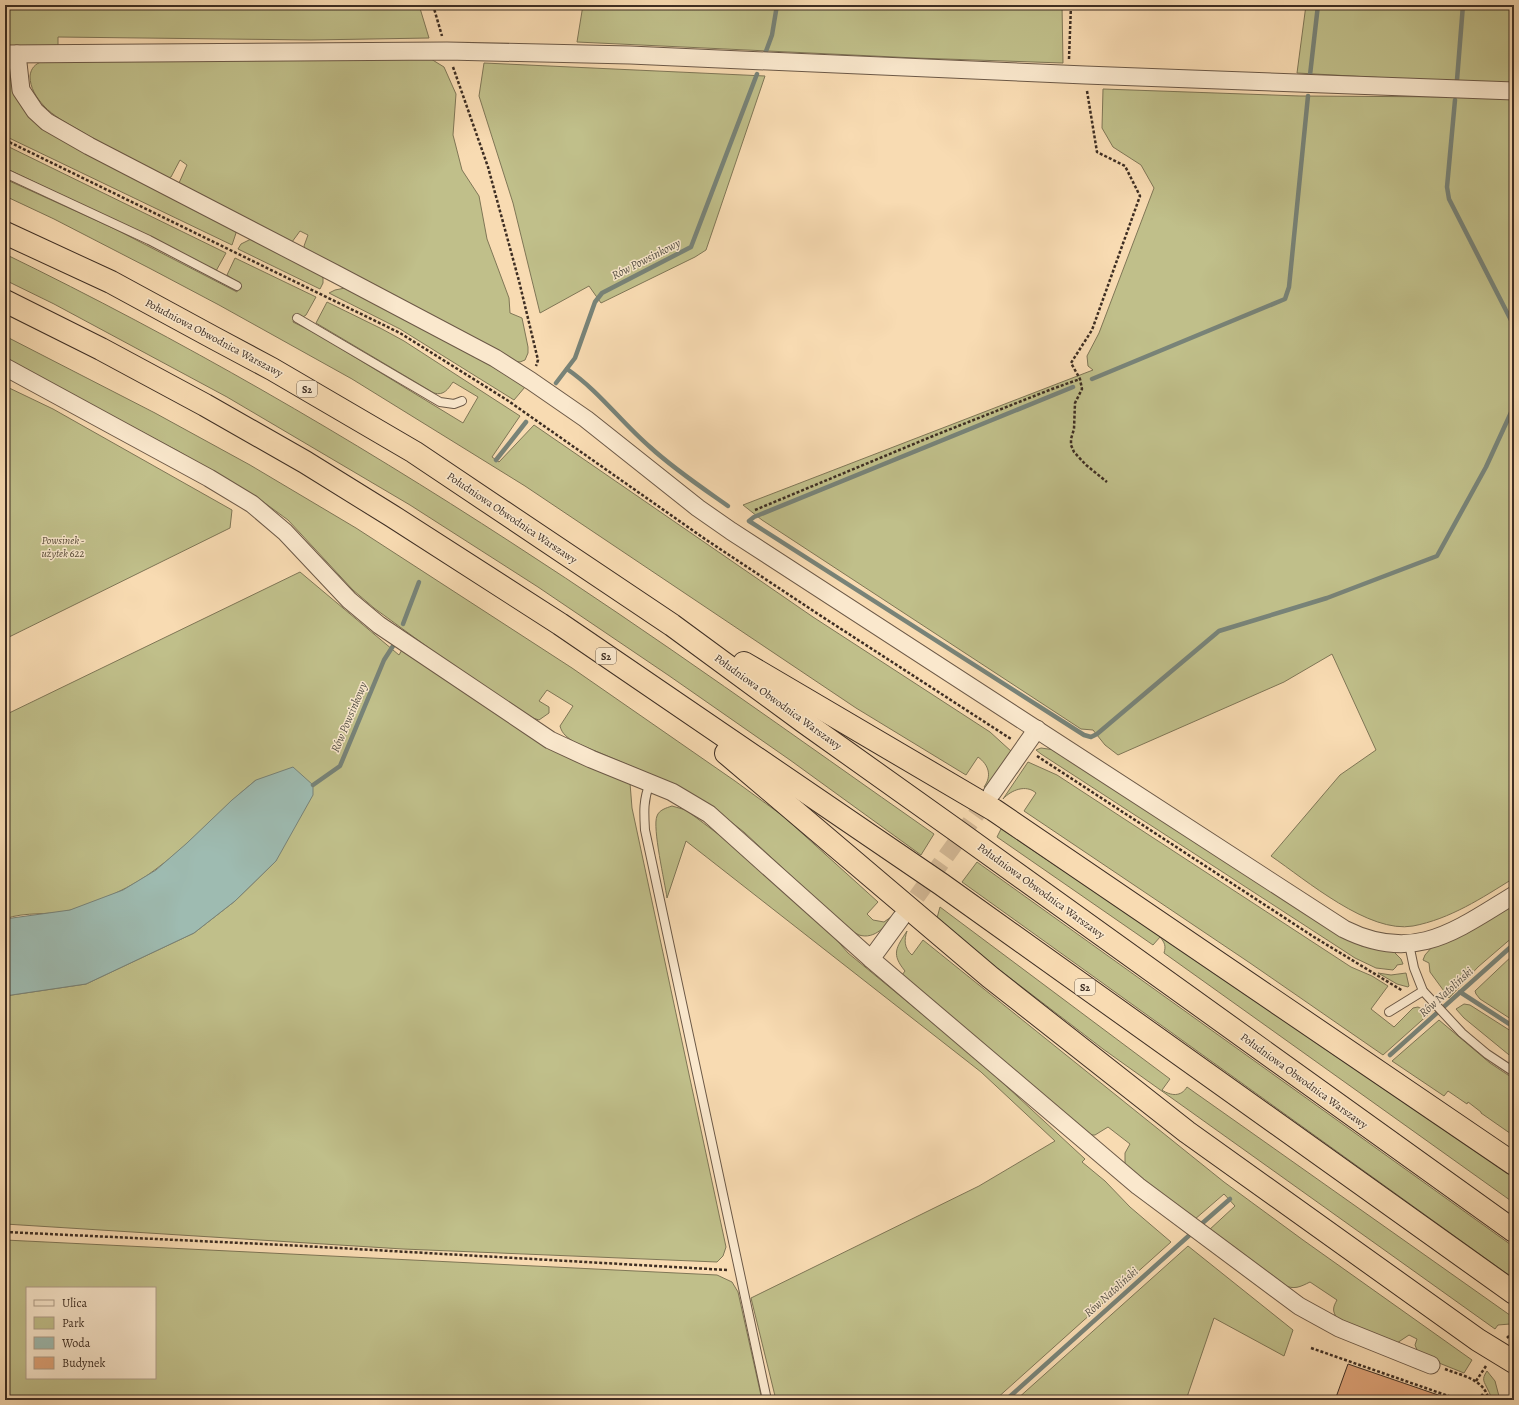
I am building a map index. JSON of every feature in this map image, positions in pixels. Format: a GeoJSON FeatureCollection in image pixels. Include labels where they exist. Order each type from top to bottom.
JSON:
{"type":"FeatureCollection","features":[{"type":"Feature","properties":{"kind":"highway","name":"Południowa Obwodnica Warszawy"},"geometry":{"type":"LineString","coordinates":[[5,232],[111,282],[272,369],[414,452],[672,625],[804,722],[1514,1231]]}},
{"type":"Feature","properties":{"kind":"highway","name":"S2"},"geometry":{"type":"LineString","coordinates":[[5,300],[205,405],[305,462],[500,585],[941,884],[1514,1293]]}},
{"type":"Feature","properties":{"kind":"highway"},"geometry":{"type":"LineString","coordinates":[[672,625],[762,673],[994,810],[1514,1164]]}},
{"type":"Feature","properties":{"kind":"highway"},"geometry":{"type":"LineString","coordinates":[[652,687],[734,760],[990,977],[1187,1132],[1478,1340],[1514,1362]]}},
{"type":"Feature","properties":{"kind":"street"},"geometry":{"type":"LineString","coordinates":[[1514,91],[1085,75],[630,55],[447,51],[11,54],[22,90],[29,104],[35,112],[47,122],[442,330],[494,358],[531,381],[586,419],[698,508],[731,531],[1344,929],[1378,942],[1409,944],[1438,938],[1459,928],[1514,895]]}},
{"type":"Feature","properties":{"kind":"street"},"geometry":{"type":"LineString","coordinates":[[5,367],[195,470],[252,504],[285,532],[349,600],[379,625],[550,740],[591,760],[672,792],[709,814],[871,959],[1138,1186],[1299,1306],[1339,1328],[1431,1366]]}},
{"type":"Feature","properties":{"kind":"street"},"geometry":{"type":"LineString","coordinates":[[992,792],[1037,729]]}},
{"type":"Feature","properties":{"kind":"street"},"geometry":{"type":"LineString","coordinates":[[871,959],[900,918]]}},
{"type":"Feature","properties":{"kind":"lane"},"geometry":{"type":"LineString","coordinates":[[5,172],[149,240],[238,286]]}},
{"type":"Feature","properties":{"kind":"lane"},"geometry":{"type":"LineString","coordinates":[[297,318],[308,323],[440,402],[454,404],[462,401]]}},
{"type":"Feature","properties":{"kind":"lane"},"geometry":{"type":"LineString","coordinates":[[650,783],[645,795],[643,807],[645,830],[767,1400]]}},
{"type":"Feature","properties":{"kind":"lane"},"geometry":{"type":"LineString","coordinates":[[1409,944],[1414,968],[1423,991],[1451,1022],[1487,1054],[1514,1072]]}},
{"type":"Feature","properties":{"kind":"lane"},"geometry":{"type":"LineString","coordinates":[[1389,1012],[1423,991]]}},
{"type":"Feature","properties":{"kind":"path"},"geometry":{"type":"LineString","coordinates":[[433,5],[447,51],[488,168],[519,281],[538,360],[535,375],[531,381]]}},
{"type":"Feature","properties":{"kind":"path"},"geometry":{"type":"LineString","coordinates":[[1071,5],[1069,61],[1085,75],[1097,152],[1125,166],[1140,196],[1092,330],[1071,363],[1080,379],[1082,389],[1075,403],[1074,429],[1071,445],[1074,452],[1086,465],[1107,482]]}},
{"type":"Feature","properties":{"kind":"path"},"geometry":{"type":"LineString","coordinates":[[5,140],[400,333],[508,400],[724,551],[1024,748],[1314,937],[1413,997]]}},
{"type":"Feature","properties":{"kind":"path"},"geometry":{"type":"LineString","coordinates":[[755,510],[933,436],[1080,379]]}},
{"type":"Feature","properties":{"kind":"path"},"geometry":{"type":"LineString","coordinates":[[5,1232],[285,1245],[739,1271]]}},
{"type":"Feature","properties":{"kind":"path"},"geometry":{"type":"LineString","coordinates":[[1506,1339],[1514,1331]]}},
{"type":"Feature","properties":{"kind":"path"},"geometry":{"type":"LineString","coordinates":[[1311,1348],[1460,1400]]}},
{"type":"Feature","properties":{"kind":"path"},"geometry":{"type":"LineString","coordinates":[[1431,1366],[1442,1367],[1476,1381],[1485,1389],[1489,1400]]}},
{"type":"Feature","properties":{"kind":"path"},"geometry":{"type":"LineString","coordinates":[[1476,1381],[1485,1368]]}},
{"type":"Feature","properties":{"kind":"path"},"geometry":{"type":"LineString","coordinates":[[1478,1400],[1482,1394]]}},
{"type":"Feature","properties":{"kind":"green space"},"geometry":{"type":"Polygon","coordinates":[[[5,5],[419,5],[429,38],[311,40],[58,37],[58,48],[5,48],[5,5]]]}},
{"type":"Feature","properties":{"kind":"green space"},"geometry":{"type":"Polygon","coordinates":[[[583,5],[1062,5],[1063,63],[916,58],[577,42],[583,5]]]}},
{"type":"Feature","properties":{"kind":"green space"},"geometry":{"type":"Polygon","coordinates":[[[1306,5],[1514,5],[1514,85],[1297,73],[1306,5]]]}},
{"type":"Feature","properties":{"kind":"green space"},"geometry":{"type":"Polygon","coordinates":[[[431,59],[444,67],[456,94],[453,135],[462,170],[479,196],[487,239],[509,298],[510,313],[522,318],[528,353],[525,360],[520,362],[513,361],[305,249],[304,246],[308,235],[300,231],[292,242],[179,183],[187,165],[180,160],[171,177],[168,178],[101,143],[65,122],[48,110],[38,99],[32,88],[30,80],[31,71],[38,63],[43,61],[431,59]]]}},
{"type":"Feature","properties":{"kind":"green space"},"geometry":{"type":"Polygon","coordinates":[[[484,63],[765,76],[706,250],[695,257],[601,303],[589,286],[540,313],[513,203],[479,96],[484,63]]]}},
{"type":"Feature","properties":{"kind":"green space"},"geometry":{"type":"Polygon","coordinates":[[[5,68],[10,76],[14,92],[234,229],[236,233],[232,245],[5,136],[5,68]]]}},
{"type":"Feature","properties":{"kind":"green space"},"geometry":{"type":"Polygon","coordinates":[[[1103,89],[1300,96],[1462,97],[1514,99],[1514,878],[1453,913],[1427,923],[1413,926],[1396,926],[1377,922],[1358,914],[1339,903],[1271,856],[1340,775],[1376,750],[1332,654],[1284,682],[1118,755],[1105,745],[1093,730],[1081,729],[762,520],[743,505],[1093,370],[1088,366],[1087,356],[1099,333],[1154,188],[1141,165],[1113,147],[1102,128],[1103,89]]]}},
{"type":"Feature","properties":{"kind":"green space"},"geometry":{"type":"Polygon","coordinates":[[[5,145],[226,253],[216,271],[5,168],[5,145]]]}},
{"type":"Feature","properties":{"kind":"green space"},"geometry":{"type":"Polygon","coordinates":[[[5,179],[115,229],[237,292],[240,284],[227,275],[235,258],[316,297],[306,315],[303,317],[296,314],[293,322],[317,334],[463,423],[478,397],[453,382],[443,393],[434,393],[316,323],[327,302],[404,341],[520,416],[492,457],[499,462],[534,425],[813,617],[990,732],[1012,752],[986,789],[984,787],[989,775],[987,767],[978,757],[966,775],[856,708],[525,486],[352,379],[151,269],[54,219],[5,196],[5,179]]]}},
{"type":"Feature","properties":{"kind":"green space"},"geometry":{"type":"Polygon","coordinates":[[[251,239],[318,273],[323,278],[323,283],[320,289],[238,249],[241,244],[251,239]]]}},
{"type":"Feature","properties":{"kind":"green space"},"geometry":{"type":"Polygon","coordinates":[[[5,254],[135,320],[326,427],[451,504],[566,578],[934,834],[921,855],[790,760],[668,675],[538,587],[410,505],[227,397],[54,304],[5,280],[5,254]]]}},
{"type":"Feature","properties":{"kind":"green space"},"geometry":{"type":"Polygon","coordinates":[[[345,288],[466,350],[525,387],[514,400],[400,329],[329,293],[345,288]]]}},
{"type":"Feature","properties":{"kind":"green space"},"geometry":{"type":"Polygon","coordinates":[[[5,336],[155,413],[250,465],[356,528],[572,668],[783,816],[878,902],[867,914],[873,920],[884,922],[895,914],[884,927],[875,933],[865,936],[855,933],[843,924],[744,832],[722,815],[697,798],[650,774],[574,742],[567,737],[563,733],[560,726],[573,706],[547,690],[539,701],[549,707],[549,713],[539,720],[533,718],[459,670],[374,608],[353,590],[288,520],[258,498],[178,451],[5,359],[5,336]]]}},
{"type":"Feature","properties":{"kind":"green space","name":"Powsinek - użytek 622"},"geometry":{"type":"Polygon","coordinates":[[[5,386],[53,409],[232,510],[230,528],[5,639],[5,386]]]}},
{"type":"Feature","properties":{"kind":"green space"},"geometry":{"type":"Polygon","coordinates":[[[300,572],[399,655],[403,648],[630,783],[632,808],[726,1247],[723,1256],[717,1262],[403,1249],[5,1224],[5,996],[86,984],[194,933],[235,901],[276,861],[256,780],[169,859],[137,882],[93,903],[71,910],[55,913],[21,915],[5,919],[5,715],[300,572]]]}},
{"type":"Feature","properties":{"kind":"green space"},"geometry":{"type":"Polygon","coordinates":[[[1041,748],[1055,750],[1338,934],[1362,946],[1394,952],[1401,959],[1403,964],[1397,965],[1393,970],[1376,968],[1355,958],[1036,750],[1041,748]]]}},
{"type":"Feature","properties":{"kind":"green space"},"geometry":{"type":"Polygon","coordinates":[[[1028,762],[1057,775],[1351,967],[1372,976],[1388,986],[1371,1009],[1394,1027],[1413,1008],[1418,1007],[1430,1013],[1383,1055],[1250,963],[1024,811],[1036,793],[1032,790],[1019,789],[1010,793],[1003,799],[1028,762]]]}},
{"type":"Feature","properties":{"kind":"green space"},"geometry":{"type":"Polygon","coordinates":[[[672,806],[686,810],[726,840],[835,938],[848,953],[978,1060],[1085,1159],[1082,1162],[1105,1181],[1130,1207],[1171,1242],[995,1400],[776,1400],[751,1298],[979,1186],[1055,1141],[981,1072],[686,841],[667,898],[657,843],[656,822],[659,812],[672,806]]]}},
{"type":"Feature","properties":{"kind":"green space"},"geometry":{"type":"Polygon","coordinates":[[[1001,829],[1346,1060],[1514,1178],[1514,1203],[1164,953],[1165,945],[1160,937],[1153,945],[997,837],[1001,829]]]}},
{"type":"Feature","properties":{"kind":"green space"},"geometry":{"type":"Polygon","coordinates":[[[977,862],[1514,1247],[1513,1278],[962,882],[977,862]]]}},
{"type":"Feature","properties":{"kind":"green space"},"geometry":{"type":"Polygon","coordinates":[[[1514,904],[1514,936],[1478,967],[1449,998],[1430,972],[1429,963],[1423,960],[1425,955],[1432,947],[1453,939],[1514,904]]]}},
{"type":"Feature","properties":{"kind":"green space"},"geometry":{"type":"Polygon","coordinates":[[[940,907],[1170,1079],[1162,1090],[1172,1094],[1179,1094],[1182,1093],[1187,1087],[1514,1318],[1514,1321],[1510,1324],[1498,1325],[1495,1329],[1103,1049],[988,961],[937,918],[940,907]]]}},
{"type":"Feature","properties":{"kind":"green space"},"geometry":{"type":"Polygon","coordinates":[[[907,931],[905,944],[907,950],[912,955],[923,940],[1224,1182],[1472,1360],[1464,1373],[1419,1355],[1415,1345],[1417,1339],[1409,1335],[1397,1343],[1392,1343],[1337,1318],[1334,1313],[1334,1309],[1337,1300],[1310,1282],[1297,1287],[1284,1285],[1208,1231],[1235,1206],[1224,1194],[1194,1220],[1125,1166],[1125,1153],[1130,1144],[1108,1127],[1095,1135],[1085,1135],[902,975],[905,971],[898,960],[897,951],[900,942],[907,931]]]}},
{"type":"Feature","properties":{"kind":"green space"},"geometry":{"type":"Polygon","coordinates":[[[1514,954],[1514,1021],[1480,999],[1475,991],[1514,954]]]}},
{"type":"Feature","properties":{"kind":"green space"},"geometry":{"type":"Polygon","coordinates":[[[1378,973],[1391,975],[1406,973],[1409,986],[1397,984],[1378,973]]]}},
{"type":"Feature","properties":{"kind":"green space"},"geometry":{"type":"Polygon","coordinates":[[[1464,1004],[1470,1005],[1514,1033],[1514,1059],[1464,1018],[1456,1009],[1464,1004]]]}},
{"type":"Feature","properties":{"kind":"green space"},"geometry":{"type":"Polygon","coordinates":[[[1439,1020],[1490,1063],[1514,1079],[1514,1136],[1468,1102],[1467,1104],[1448,1091],[1444,1096],[1392,1061],[1439,1020]]]}},
{"type":"Feature","properties":{"kind":"green space"},"geometry":{"type":"Polygon","coordinates":[[[5,1240],[717,1275],[732,1282],[738,1292],[762,1400],[5,1400],[5,1240]]]}},
{"type":"Feature","properties":{"kind":"green space"},"geometry":{"type":"Polygon","coordinates":[[[1188,1246],[1293,1330],[1284,1356],[1214,1318],[1186,1400],[1016,1400],[1188,1246]]]}},
{"type":"Feature","properties":{"kind":"green space"},"geometry":{"type":"Polygon","coordinates":[[[1487,1371],[1495,1381],[1500,1400],[1491,1400],[1484,1380],[1484,1376],[1487,1371]]]}},
{"type":"Feature","properties":{"kind":"water"},"geometry":{"type":"Polygon","coordinates":[[[293,767],[313,785],[313,795],[276,861],[235,901],[194,933],[86,984],[5,996],[5,919],[70,910],[123,890],[156,870],[256,780],[293,767]]]}},
{"type":"Feature","properties":{"kind":"building"},"geometry":{"type":"Polygon","coordinates":[[[1348,1364],[1447,1398],[1447,1400],[1335,1400],[1348,1364]]]}},
{"type":"Feature","properties":{"kind":"waterway","name":"Rów Powsinkowy"},"geometry":{"type":"LineString","coordinates":[[765,54],[772,35],[777,5]]}},
{"type":"Feature","properties":{"kind":"waterway"},"geometry":{"type":"LineString","coordinates":[[1310,75],[1318,5]]}},
{"type":"Feature","properties":{"kind":"waterway"},"geometry":{"type":"LineString","coordinates":[[1457,80],[1463,5]]}},
{"type":"Feature","properties":{"kind":"waterway","name":"Rów Powsinkowy"},"geometry":{"type":"LineString","coordinates":[[556,383],[575,358],[595,302],[602,293],[691,247],[757,74]]}},
{"type":"Feature","properties":{"kind":"waterway"},"geometry":{"type":"LineString","coordinates":[[1092,379],[1285,299],[1289,287],[1308,96]]}},
{"type":"Feature","properties":{"kind":"waterway"},"geometry":{"type":"LineString","coordinates":[[1455,100],[1447,187],[1449,199],[1514,326]]}},
{"type":"Feature","properties":{"kind":"waterway"},"geometry":{"type":"LineString","coordinates":[[567,369],[600,397],[659,455],[688,478],[728,506]]}},
{"type":"Feature","properties":{"kind":"waterway"},"geometry":{"type":"LineString","coordinates":[[1073,387],[754,517],[749,521],[1084,735],[1091,737],[1097,734],[1219,631],[1327,598],[1437,556],[1486,467],[1514,406]]}},
{"type":"Feature","properties":{"kind":"waterway","name":"Rów Powsinkowy"},"geometry":{"type":"LineString","coordinates":[[496,460],[526,422]]}},
{"type":"Feature","properties":{"kind":"waterway","name":"Rów Powsinkowy"},"geometry":{"type":"LineString","coordinates":[[403,624],[419,582]]}},
{"type":"Feature","properties":{"kind":"waterway","name":"Rów Powsinkowy"},"geometry":{"type":"LineString","coordinates":[[313,785],[340,766],[384,660],[393,646]]}},
{"type":"Feature","properties":{"kind":"waterway","name":"Rów Natoliński"},"geometry":{"type":"LineString","coordinates":[[1390,1055],[1514,944]]}},
{"type":"Feature","properties":{"kind":"waterway"},"geometry":{"type":"LineString","coordinates":[[1460,992],[1514,1027]]}},
{"type":"Feature","properties":{"kind":"waterway","name":"Rów Natoliński"},"geometry":{"type":"LineString","coordinates":[[1198,1227],[1230,1199]]}},
{"type":"Feature","properties":{"kind":"waterway","name":"Rów Natoliński"},"geometry":{"type":"LineString","coordinates":[[1006,1400],[1193,1232]]}},
{"type":"Feature","properties":{"kind":"tunnel"},"geometry":{"type":"LineString","coordinates":[[902,917],[991,794]]}}]}
